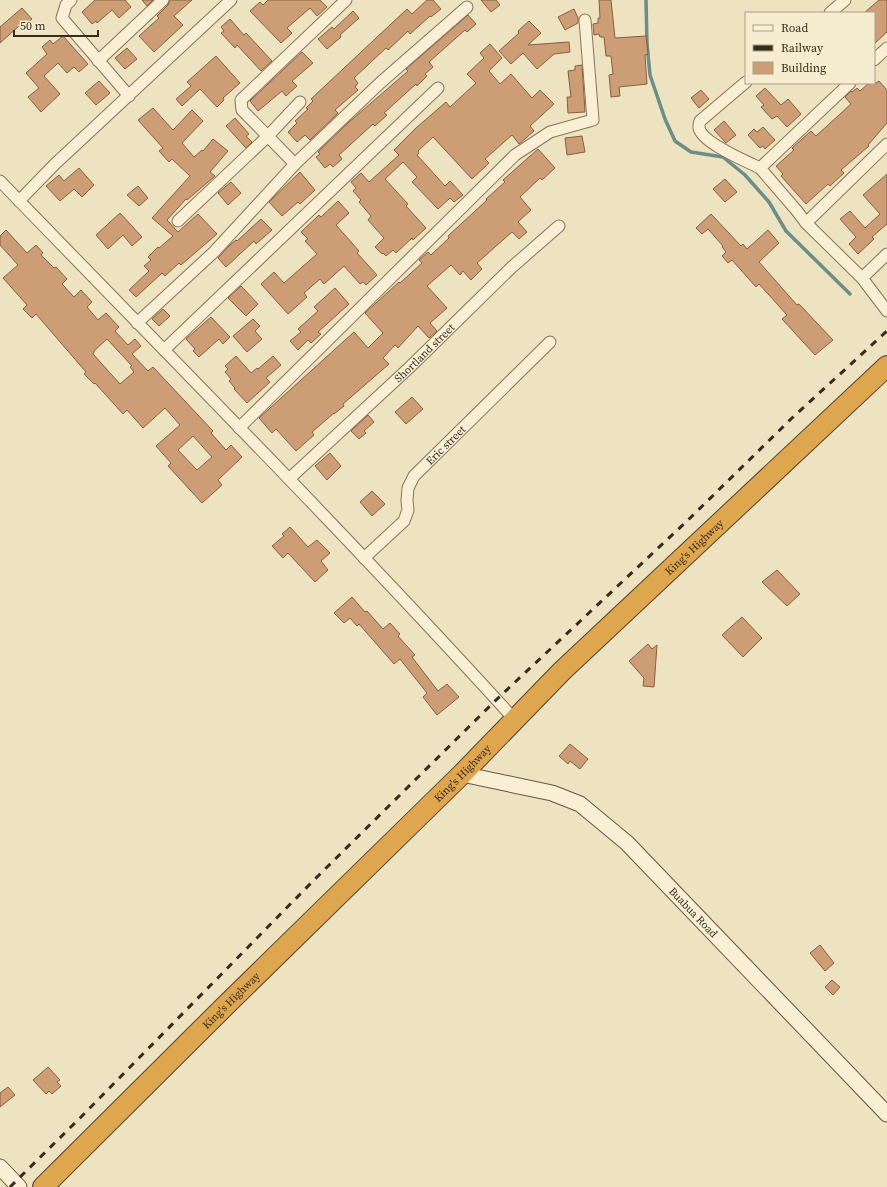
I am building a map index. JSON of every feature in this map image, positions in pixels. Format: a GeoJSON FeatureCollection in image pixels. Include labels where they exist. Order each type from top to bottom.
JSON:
{"type":"FeatureCollection","features":[{"type":"Feature","properties":{"kind":"highway","name":"King's Highway"},"geometry":{"type":"LineString","coordinates":[[44,1187],[225,1006],[462,774],[562,671],[887,366]]}},
{"type":"Feature","properties":{"kind":"street"},"geometry":{"type":"LineString","coordinates":[[71,0],[66,5],[62,18],[129,96]]}},
{"type":"Feature","properties":{"kind":"street"},"geometry":{"type":"LineString","coordinates":[[98,60],[163,0]]}},
{"type":"Feature","properties":{"kind":"street"},"geometry":{"type":"LineString","coordinates":[[19,201],[55,164],[231,0]]}},
{"type":"Feature","properties":{"kind":"street"},"geometry":{"type":"LineString","coordinates":[[295,164],[242,110],[241,100],[346,0]]}},
{"type":"Feature","properties":{"kind":"street"},"geometry":{"type":"LineString","coordinates":[[831,12],[845,0]]}},
{"type":"Feature","properties":{"kind":"street"},"geometry":{"type":"LineString","coordinates":[[137,323],[214,252],[295,164],[380,83],[467,7]]}},
{"type":"Feature","properties":{"kind":"street"},"geometry":{"type":"LineString","coordinates":[[239,428],[515,155],[550,132],[593,120],[585,20]]}},
{"type":"Feature","properties":{"kind":"street"},"geometry":{"type":"LineString","coordinates":[[875,59],[887,48]]}},
{"type":"Feature","properties":{"kind":"street"},"geometry":{"type":"LineString","coordinates":[[745,83],[700,121],[699,128],[711,142],[723,150],[760,168],[798,210],[806,223],[862,278],[887,311]]}},
{"type":"Feature","properties":{"kind":"street"},"geometry":{"type":"LineString","coordinates":[[760,168],[849,84]]}},
{"type":"Feature","properties":{"kind":"street"},"geometry":{"type":"LineString","coordinates":[[164,350],[438,88]]}},
{"type":"Feature","properties":{"kind":"street"},"geometry":{"type":"LineString","coordinates":[[178,221],[267,137],[300,102]]}},
{"type":"Feature","properties":{"kind":"street"},"geometry":{"type":"LineString","coordinates":[[806,223],[887,144]]}},
{"type":"Feature","properties":{"kind":"street"},"geometry":{"type":"LineString","coordinates":[[0,181],[289,479],[515,720]]}},
{"type":"Feature","properties":{"kind":"street","name":"Shortland street"},"geometry":{"type":"LineString","coordinates":[[289,479],[410,367],[512,267],[559,226]]}},
{"type":"Feature","properties":{"kind":"street"},"geometry":{"type":"LineString","coordinates":[[862,278],[887,254]]}},
{"type":"Feature","properties":{"kind":"street","name":"Eric street"},"geometry":{"type":"LineString","coordinates":[[364,558],[404,521],[408,510],[408,488],[414,476],[550,342]]}},
{"type":"Feature","properties":{"kind":"street","name":"Buabua Road"},"geometry":{"type":"LineString","coordinates":[[462,774],[552,793],[580,804],[627,843],[887,1114]]}},
{"type":"Feature","properties":{"kind":"street"},"geometry":{"type":"LineString","coordinates":[[0,1167],[19,1187]]}},
{"type":"Feature","properties":{"kind":"building"},"geometry":{"type":"Polygon","coordinates":[[[95,0],[125,0],[131,7],[119,18],[112,10],[97,23],[96,21],[92,24],[82,12],[95,0]]]}},
{"type":"Feature","properties":{"kind":"building"},"geometry":{"type":"Polygon","coordinates":[[[142,0],[153,0],[147,6],[142,0]]]}},
{"type":"Feature","properties":{"kind":"building"},"geometry":{"type":"Polygon","coordinates":[[[170,0],[192,0],[174,16],[183,25],[154,52],[139,36],[159,18],[157,16],[168,5],[170,0]]]}},
{"type":"Feature","properties":{"kind":"building"},"geometry":{"type":"Polygon","coordinates":[[[268,0],[320,0],[327,7],[317,16],[310,8],[287,28],[292,33],[281,43],[250,11],[260,2],[263,5],[268,0]]]}},
{"type":"Feature","properties":{"kind":"building"},"geometry":{"type":"Polygon","coordinates":[[[427,0],[433,0],[441,9],[431,17],[430,16],[410,34],[408,31],[388,50],[386,48],[354,78],[358,83],[355,87],[358,90],[335,110],[338,113],[310,140],[305,135],[297,142],[288,132],[297,123],[295,121],[308,109],[306,108],[313,101],[311,99],[407,9],[412,14],[427,0]]]}},
{"type":"Feature","properties":{"kind":"building"},"geometry":{"type":"Polygon","coordinates":[[[481,0],[496,0],[500,5],[491,12],[481,0]]]}},
{"type":"Feature","properties":{"kind":"building"},"geometry":{"type":"Polygon","coordinates":[[[599,0],[611,0],[615,38],[646,36],[648,54],[645,55],[647,84],[619,87],[620,96],[611,97],[609,75],[613,74],[611,56],[606,56],[604,37],[600,37],[599,34],[594,35],[593,24],[598,23],[598,18],[600,18],[599,0]]]}},
{"type":"Feature","properties":{"kind":"building"},"geometry":{"type":"Polygon","coordinates":[[[879,0],[887,0],[887,32],[875,43],[875,12],[865,12],[879,0]]]}},
{"type":"Feature","properties":{"kind":"building"},"geometry":{"type":"Polygon","coordinates":[[[22,8],[32,19],[22,28],[19,26],[0,43],[0,27],[22,8]]]}},
{"type":"Feature","properties":{"kind":"building"},"geometry":{"type":"Polygon","coordinates":[[[574,9],[578,18],[578,23],[565,30],[558,17],[574,9]]]}},
{"type":"Feature","properties":{"kind":"building"},"geometry":{"type":"Polygon","coordinates":[[[353,11],[359,18],[327,49],[318,39],[332,27],[334,29],[353,11]]]}},
{"type":"Feature","properties":{"kind":"building"},"geometry":{"type":"Polygon","coordinates":[[[468,15],[476,24],[467,32],[465,30],[429,62],[433,67],[425,74],[427,76],[384,113],[387,115],[375,126],[373,124],[339,155],[342,159],[333,167],[330,164],[325,168],[316,157],[320,154],[318,152],[348,123],[408,71],[406,69],[468,15]]]}},
{"type":"Feature","properties":{"kind":"building"},"geometry":{"type":"Polygon","coordinates":[[[230,19],[244,35],[246,33],[272,61],[261,71],[237,45],[235,48],[221,33],[224,31],[221,27],[230,19]]]}},
{"type":"Feature","properties":{"kind":"building"},"geometry":{"type":"Polygon","coordinates":[[[529,21],[541,33],[528,45],[569,42],[570,52],[554,54],[537,69],[523,53],[511,64],[499,51],[519,33],[518,31],[529,21]]]}},
{"type":"Feature","properties":{"kind":"building"},"geometry":{"type":"Polygon","coordinates":[[[63,36],[88,64],[79,72],[74,67],[67,73],[58,63],[44,76],[60,94],[41,112],[28,97],[39,88],[26,73],[47,54],[42,47],[50,40],[53,44],[63,36]]]}},
{"type":"Feature","properties":{"kind":"building"},"geometry":{"type":"Polygon","coordinates":[[[490,44],[502,58],[489,71],[500,84],[511,74],[532,98],[540,90],[554,104],[530,126],[534,131],[519,144],[512,135],[485,159],[489,163],[472,179],[433,137],[418,151],[419,153],[417,155],[445,186],[450,181],[463,195],[454,202],[450,198],[438,209],[412,182],[417,177],[403,162],[385,179],[408,204],[406,206],[426,228],[413,240],[412,238],[396,253],[393,250],[386,256],[383,253],[382,254],[375,247],[384,238],[368,220],[371,216],[359,202],[361,200],[353,191],[356,188],[351,182],[361,173],[369,182],[399,155],[394,150],[416,128],[446,102],[450,107],[476,83],[467,74],[484,58],[480,53],[490,44]]]}},
{"type":"Feature","properties":{"kind":"building"},"geometry":{"type":"Polygon","coordinates":[[[127,48],[137,59],[125,69],[115,58],[127,48]]]}},
{"type":"Feature","properties":{"kind":"building"},"geometry":{"type":"Polygon","coordinates":[[[302,52],[313,63],[292,81],[297,86],[286,96],[282,91],[258,111],[250,101],[302,52]]]}},
{"type":"Feature","properties":{"kind":"building"},"geometry":{"type":"Polygon","coordinates":[[[216,56],[240,83],[223,98],[224,100],[217,107],[200,89],[182,106],[176,99],[191,86],[187,82],[216,56]]]}},
{"type":"Feature","properties":{"kind":"building"},"geometry":{"type":"Polygon","coordinates":[[[582,65],[585,112],[568,113],[567,97],[571,97],[568,71],[575,70],[575,66],[582,65]]]}},
{"type":"Feature","properties":{"kind":"building"},"geometry":{"type":"Polygon","coordinates":[[[99,81],[110,93],[96,105],[85,93],[99,81]]]}},
{"type":"Feature","properties":{"kind":"building"},"geometry":{"type":"Polygon","coordinates":[[[879,81],[887,90],[887,123],[868,145],[869,146],[841,170],[844,173],[830,186],[828,184],[806,204],[781,176],[783,174],[776,166],[794,150],[792,148],[811,131],[816,136],[851,104],[845,97],[851,91],[852,92],[857,88],[860,91],[868,84],[879,81]]]}},
{"type":"Feature","properties":{"kind":"building"},"geometry":{"type":"Polygon","coordinates":[[[765,88],[781,105],[788,99],[801,114],[787,127],[777,116],[772,119],[761,107],[764,105],[756,96],[765,88]]]}},
{"type":"Feature","properties":{"kind":"building"},"geometry":{"type":"Polygon","coordinates":[[[701,90],[709,99],[699,108],[691,98],[701,90]]]}},
{"type":"Feature","properties":{"kind":"building"},"geometry":{"type":"Polygon","coordinates":[[[153,108],[173,130],[192,110],[203,121],[182,143],[194,157],[202,150],[203,151],[213,139],[228,151],[210,172],[215,176],[187,200],[186,199],[167,220],[178,232],[198,214],[217,234],[181,265],[179,263],[165,276],[162,273],[136,297],[129,290],[149,271],[144,266],[151,260],[148,257],[158,247],[159,248],[173,236],[152,218],[190,176],[172,159],[169,162],[159,151],[163,148],[138,120],[153,108]]]}},
{"type":"Feature","properties":{"kind":"building"},"geometry":{"type":"Polygon","coordinates":[[[235,118],[249,134],[246,136],[252,142],[246,148],[226,126],[235,118]]]}},
{"type":"Feature","properties":{"kind":"building"},"geometry":{"type":"Polygon","coordinates":[[[724,121],[736,135],[726,143],[714,130],[724,121]]]}},
{"type":"Feature","properties":{"kind":"building"},"geometry":{"type":"Polygon","coordinates":[[[763,127],[775,140],[765,149],[763,146],[760,148],[748,135],[754,129],[757,132],[763,127]]]}},
{"type":"Feature","properties":{"kind":"building"},"geometry":{"type":"Polygon","coordinates":[[[582,136],[585,152],[567,155],[565,138],[582,136]]]}},
{"type":"Feature","properties":{"kind":"building"},"geometry":{"type":"Polygon","coordinates":[[[538,149],[555,168],[542,180],[540,178],[520,197],[531,210],[518,222],[527,232],[519,239],[512,232],[477,263],[482,269],[471,280],[463,271],[460,275],[451,265],[427,286],[447,308],[430,323],[437,331],[429,338],[418,326],[398,348],[395,345],[383,358],[389,364],[343,404],[344,406],[312,432],[314,435],[296,451],[276,429],[272,433],[259,418],[354,332],[368,348],[383,333],[365,313],[422,263],[419,260],[428,252],[431,255],[449,238],[448,236],[505,182],[503,180],[538,149]]]}},
{"type":"Feature","properties":{"kind":"building"},"geometry":{"type":"Polygon","coordinates":[[[79,168],[94,185],[82,197],[74,189],[60,201],[46,186],[59,175],[64,181],[79,168]]]}},
{"type":"Feature","properties":{"kind":"building"},"geometry":{"type":"Polygon","coordinates":[[[300,172],[315,190],[300,204],[298,202],[282,216],[269,202],[300,172]]]}},
{"type":"Feature","properties":{"kind":"building"},"geometry":{"type":"Polygon","coordinates":[[[887,174],[887,224],[872,237],[874,239],[858,254],[849,244],[856,237],[840,219],[850,211],[865,228],[880,214],[863,195],[887,174]]]}},
{"type":"Feature","properties":{"kind":"building"},"geometry":{"type":"Polygon","coordinates":[[[725,179],[737,192],[725,202],[713,189],[725,179]]]}},
{"type":"Feature","properties":{"kind":"building"},"geometry":{"type":"Polygon","coordinates":[[[231,182],[241,193],[228,205],[218,193],[231,182]]]}},
{"type":"Feature","properties":{"kind":"building"},"geometry":{"type":"Polygon","coordinates":[[[138,186],[148,198],[139,206],[127,195],[138,186]]]}},
{"type":"Feature","properties":{"kind":"building"},"geometry":{"type":"Polygon","coordinates":[[[338,201],[349,213],[336,225],[359,251],[357,253],[377,275],[366,285],[363,282],[360,284],[344,266],[324,284],[320,279],[304,293],[307,297],[288,314],[261,284],[274,272],[284,283],[317,254],[305,241],[308,239],[301,232],[319,215],[321,217],[338,201]]]}},
{"type":"Feature","properties":{"kind":"building"},"geometry":{"type":"Polygon","coordinates":[[[120,213],[142,237],[132,246],[123,235],[108,249],[96,235],[120,213]]]}},
{"type":"Feature","properties":{"kind":"building"},"geometry":{"type":"Polygon","coordinates":[[[711,214],[741,246],[743,244],[747,249],[768,230],[779,243],[759,262],[797,305],[799,304],[833,340],[815,355],[782,319],[787,315],[759,284],[756,287],[732,260],[728,263],[722,256],[726,252],[722,247],[723,246],[708,229],[702,234],[696,228],[711,214]]]}},
{"type":"Feature","properties":{"kind":"building"},"geometry":{"type":"Polygon","coordinates":[[[261,219],[272,230],[256,244],[254,241],[226,267],[218,258],[230,245],[236,240],[237,241],[261,219]]]}},
{"type":"Feature","properties":{"kind":"building"},"geometry":{"type":"Polygon","coordinates":[[[6,230],[27,253],[36,245],[43,253],[41,255],[54,268],[56,267],[67,279],[62,284],[74,297],[81,290],[92,302],[87,307],[98,320],[106,313],[119,327],[115,331],[128,345],[135,339],[141,346],[132,354],[148,371],[153,367],[213,431],[211,433],[226,450],[231,445],[242,457],[218,480],[222,485],[202,503],[168,466],[171,463],[156,446],[180,425],[165,408],[143,428],[127,410],[123,414],[95,383],[94,384],[84,374],[86,372],[36,314],[32,318],[23,309],[27,305],[3,278],[18,265],[0,245],[0,236],[6,230]],[[107,339],[94,351],[93,354],[120,384],[134,372],[130,367],[132,366],[107,339]],[[193,436],[178,450],[197,470],[212,457],[193,436]]]}},
{"type":"Feature","properties":{"kind":"building"},"geometry":{"type":"Polygon","coordinates":[[[241,286],[258,304],[246,316],[228,298],[241,286]]]}},
{"type":"Feature","properties":{"kind":"building"},"geometry":{"type":"Polygon","coordinates":[[[335,288],[349,304],[318,332],[321,334],[311,343],[308,340],[298,350],[290,341],[301,332],[298,329],[318,311],[314,307],[335,288]]]}},
{"type":"Feature","properties":{"kind":"building"},"geometry":{"type":"Polygon","coordinates":[[[163,309],[170,316],[159,326],[152,319],[163,309]]]}},
{"type":"Feature","properties":{"kind":"building"},"geometry":{"type":"Polygon","coordinates":[[[211,317],[230,337],[223,344],[219,339],[199,357],[193,351],[195,349],[186,339],[211,317]]]}},
{"type":"Feature","properties":{"kind":"building"},"geometry":{"type":"Polygon","coordinates":[[[253,319],[260,326],[255,331],[262,339],[247,352],[233,336],[253,319]]]}},
{"type":"Feature","properties":{"kind":"building"},"geometry":{"type":"Polygon","coordinates":[[[236,356],[251,373],[273,356],[281,365],[266,378],[270,382],[247,403],[234,389],[235,388],[229,381],[231,379],[225,372],[228,369],[225,366],[236,356]]]}},
{"type":"Feature","properties":{"kind":"building"},"geometry":{"type":"Polygon","coordinates":[[[412,397],[423,409],[406,424],[395,412],[412,397]]]}},
{"type":"Feature","properties":{"kind":"building"},"geometry":{"type":"Polygon","coordinates":[[[368,415],[374,422],[364,431],[366,433],[359,439],[351,431],[368,415]]]}},
{"type":"Feature","properties":{"kind":"building"},"geometry":{"type":"Polygon","coordinates":[[[330,453],[341,466],[327,480],[315,466],[330,453]]]}},
{"type":"Feature","properties":{"kind":"building"},"geometry":{"type":"Polygon","coordinates":[[[372,491],[385,504],[372,516],[360,502],[372,491]]]}},
{"type":"Feature","properties":{"kind":"building"},"geometry":{"type":"Polygon","coordinates":[[[290,527],[308,547],[317,540],[330,553],[321,561],[328,570],[315,582],[288,553],[283,558],[272,546],[284,536],[282,534],[290,527]]]}},
{"type":"Feature","properties":{"kind":"building"},"geometry":{"type":"Polygon","coordinates":[[[777,570],[800,594],[787,606],[762,582],[777,570]]]}},
{"type":"Feature","properties":{"kind":"building"},"geometry":{"type":"Polygon","coordinates":[[[352,597],[383,629],[390,623],[400,634],[398,636],[415,655],[412,657],[438,691],[447,684],[459,697],[437,715],[423,697],[427,693],[400,659],[394,664],[359,624],[357,626],[350,618],[344,623],[334,613],[352,597]]]}},
{"type":"Feature","properties":{"kind":"building"},"geometry":{"type":"Polygon","coordinates":[[[742,617],[762,638],[743,657],[722,635],[742,617]]]}},
{"type":"Feature","properties":{"kind":"building"},"geometry":{"type":"Polygon","coordinates":[[[648,644],[652,649],[657,645],[654,687],[643,686],[644,678],[629,661],[648,644]]]}},
{"type":"Feature","properties":{"kind":"building"},"geometry":{"type":"Polygon","coordinates":[[[570,744],[588,759],[580,769],[570,761],[568,764],[559,756],[570,744]]]}},
{"type":"Feature","properties":{"kind":"building"},"geometry":{"type":"Polygon","coordinates":[[[820,945],[834,963],[825,971],[810,953],[820,945]]]}},
{"type":"Feature","properties":{"kind":"building"},"geometry":{"type":"Polygon","coordinates":[[[832,980],[840,987],[833,995],[825,987],[832,980]]]}},
{"type":"Feature","properties":{"kind":"building"},"geometry":{"type":"Polygon","coordinates":[[[48,1067],[60,1080],[57,1082],[61,1086],[52,1094],[49,1091],[46,1094],[33,1080],[48,1067]]]}},
{"type":"Feature","properties":{"kind":"building"},"geometry":{"type":"Polygon","coordinates":[[[8,1087],[15,1095],[0,1107],[0,1093],[8,1087]]]}},
{"type":"Feature","properties":{"kind":"waterway"},"geometry":{"type":"LineString","coordinates":[[646,0],[647,44],[650,75],[665,119],[675,141],[691,152],[723,157],[745,175],[769,202],[786,231],[850,294]]}},
{"type":"Feature","properties":{"kind":"railway"},"geometry":{"type":"LineString","coordinates":[[10,1187],[314,880],[496,700],[687,521],[792,418],[887,331]]}}]}
